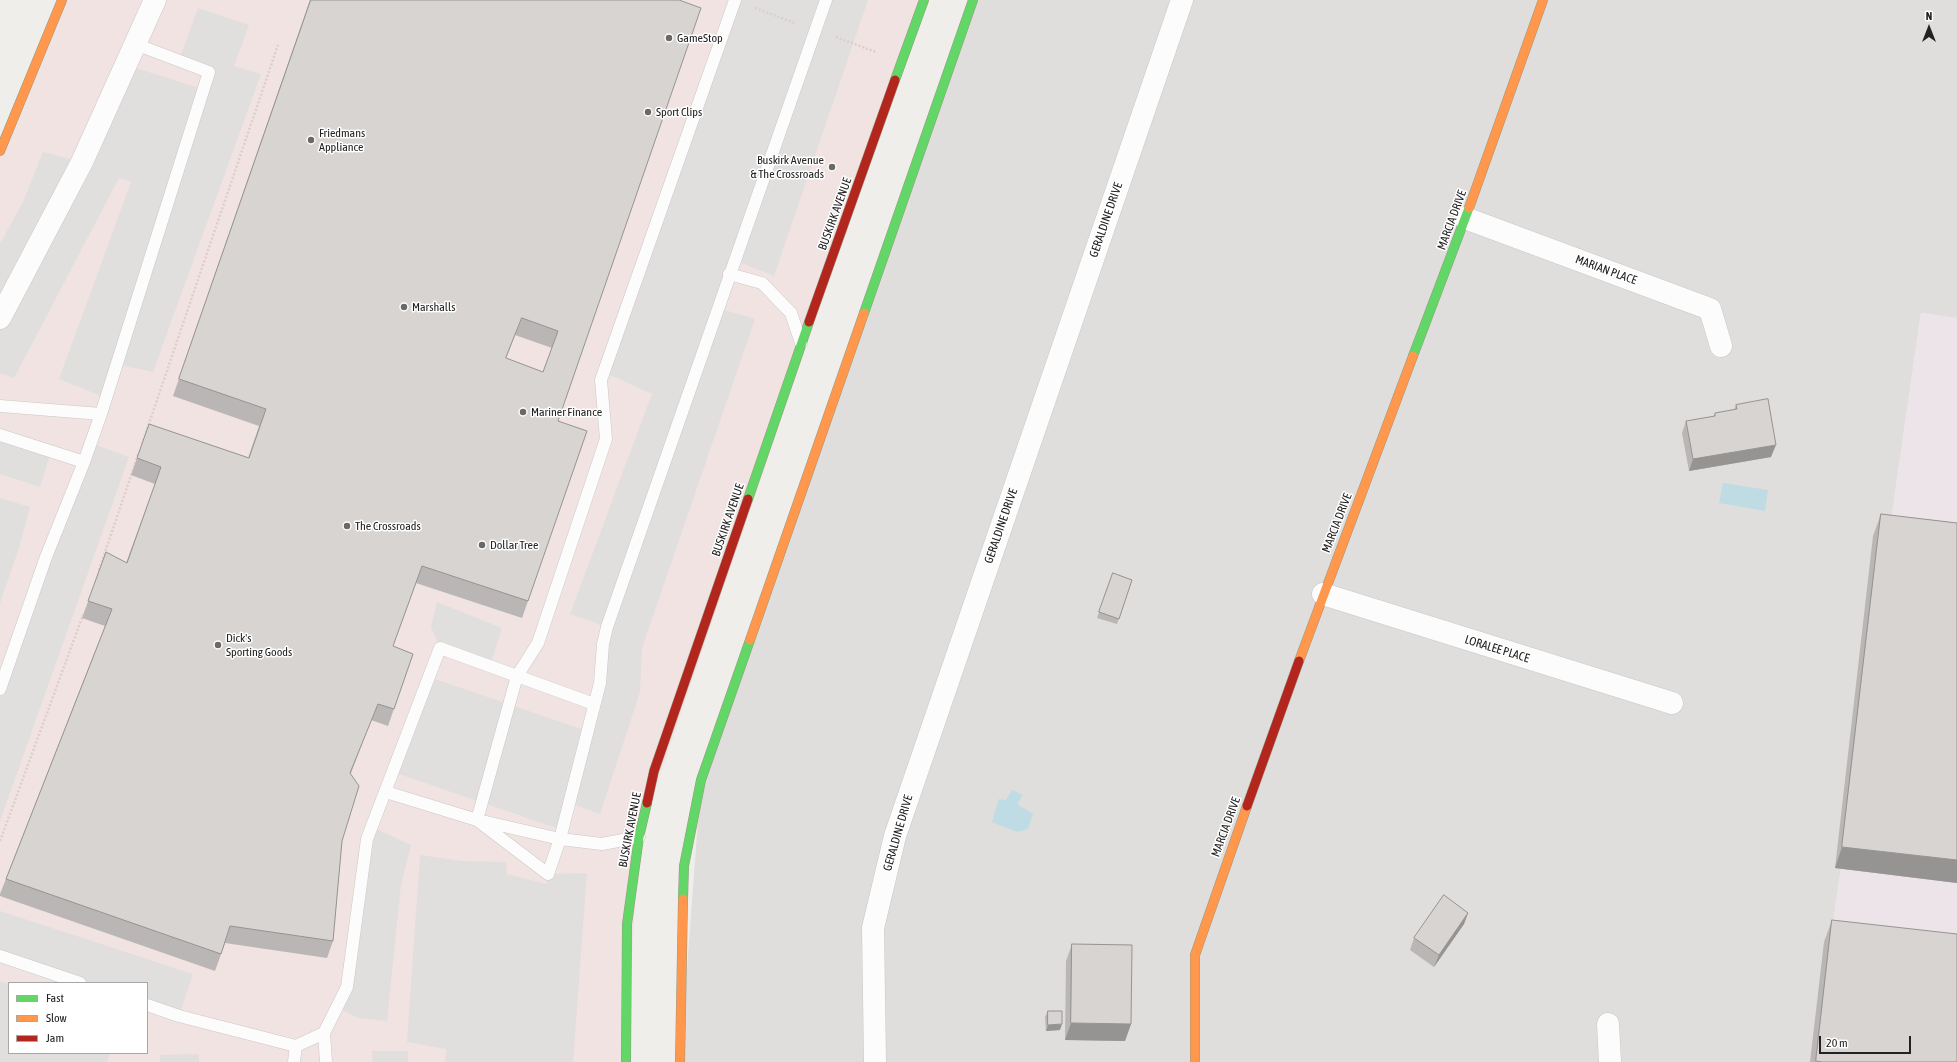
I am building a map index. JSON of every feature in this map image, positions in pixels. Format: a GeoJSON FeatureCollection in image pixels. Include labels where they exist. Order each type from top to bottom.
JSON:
{"type":"FeatureCollection","features":[{"type":"Feature","properties":{"kind":"main road"},"geometry":{"type":"LineString","coordinates":[[0,151],[62,0]]}},
{"type":"Feature","properties":{"kind":"main road","name":"BUSKIRK AVENUE"},"geometry":{"type":"LineString","coordinates":[[626,1062],[627,924],[639,837],[654,771],[801,345],[924,0]]}},
{"type":"Feature","properties":{"kind":"main road"},"geometry":{"type":"LineString","coordinates":[[680,1062],[684,866],[701,780],[974,0]]}},
{"type":"Feature","properties":{"kind":"main road","name":"MARCIA DRIVE"},"geometry":{"type":"LineString","coordinates":[[1195,1062],[1195,955],[1323,594],[1465,218],[1543,0]]}},
{"type":"Feature","properties":{"kind":"street"},"geometry":{"type":"LineString","coordinates":[[0,318],[82,162],[155,0]]}},
{"type":"Feature","properties":{"kind":"street","name":"GERALDINE DRIVE"},"geometry":{"type":"LineString","coordinates":[[875,1062],[873,928],[895,836],[1182,0]]}},
{"type":"Feature","properties":{"kind":"street","name":"MARIAN PLACE"},"geometry":{"type":"LineString","coordinates":[[1465,218],[1710,309],[1721,346]]}},
{"type":"Feature","properties":{"kind":"street","name":"LORALEE PLACE"},"geometry":{"type":"LineString","coordinates":[[1323,594],[1672,703]]}},
{"type":"Feature","properties":{"kind":"street"},"geometry":{"type":"LineString","coordinates":[[1608,1024],[1610,1062]]}},
{"type":"Feature","properties":{"kind":"lane"},"geometry":{"type":"LineString","coordinates":[[476,820],[517,676],[538,643],[606,439],[601,380],[734,0]]}},
{"type":"Feature","properties":{"kind":"lane"},"geometry":{"type":"LineString","coordinates":[[476,820],[548,874],[560,839],[600,683],[603,644],[607,626],[826,0]]}},
{"type":"Feature","properties":{"kind":"lane"},"geometry":{"type":"LineString","coordinates":[[0,689],[46,557],[84,462],[101,414],[208,72],[135,44]]}},
{"type":"Feature","properties":{"kind":"lane"},"geometry":{"type":"LineString","coordinates":[[729,274],[762,284],[791,313],[801,345]]}},
{"type":"Feature","properties":{"kind":"lane"},"geometry":{"type":"LineString","coordinates":[[0,406],[101,414]]}},
{"type":"Feature","properties":{"kind":"lane"},"geometry":{"type":"LineString","coordinates":[[0,435],[84,462]]}},
{"type":"Feature","properties":{"kind":"lane"},"geometry":{"type":"LineString","coordinates":[[326,1062],[324,1033],[347,987],[367,839],[440,648],[594,704]]}},
{"type":"Feature","properties":{"kind":"lane"},"geometry":{"type":"LineString","coordinates":[[386,792],[476,820],[560,839],[602,844],[639,837]]}},
{"type":"Feature","properties":{"kind":"lane"},"geometry":{"type":"LineString","coordinates":[[0,956],[77,982]]}},
{"type":"Feature","properties":{"kind":"lane"},"geometry":{"type":"LineString","coordinates":[[148,1006],[179,1016],[296,1046],[324,1033]]}},
{"type":"Feature","properties":{"kind":"lane"},"geometry":{"type":"LineString","coordinates":[[294,1062],[296,1046]]}},
{"type":"Feature","properties":{"kind":"path"},"geometry":{"type":"LineString","coordinates":[[97,576],[278,44]]}},
{"type":"Feature","properties":{"kind":"path"},"geometry":{"type":"LineString","coordinates":[[0,842],[84,611]]}},
{"type":"Feature","properties":{"kind":"shaded area","name":"The Crossroads"},"geometry":{"type":"Polygon","coordinates":[[[62,0],[924,0],[639,837],[626,1062],[0,1062],[0,151],[62,0]]]}},
{"type":"Feature","properties":{"kind":"shaded area"},"geometry":{"type":"Polygon","coordinates":[[[735,0],[868,0],[774,276],[734,260],[718,308],[755,319],[642,648],[640,692],[600,814],[569,803],[562,830],[393,772],[429,677],[587,731],[607,627],[570,614],[652,394],[604,372],[735,0]]]}},
{"type":"Feature","properties":{"kind":"shaded area"},"geometry":{"type":"Polygon","coordinates":[[[973,0],[1957,0],[1957,318],[1921,313],[1813,1062],[680,1062],[701,780],[973,0]]]}},
{"type":"Feature","properties":{"kind":"shaded area"},"geometry":{"type":"Polygon","coordinates":[[[198,8],[249,25],[234,66],[261,74],[153,372],[117,364],[106,398],[59,379],[131,182],[119,178],[14,378],[0,373],[0,244],[23,202],[43,152],[82,162],[126,65],[203,89],[208,72],[179,61],[198,8]]]}},
{"type":"Feature","properties":{"kind":"shaded area"},"geometry":{"type":"Polygon","coordinates":[[[1921,313],[1957,318],[1957,1062],[1813,1062],[1921,313]]]}},
{"type":"Feature","properties":{"kind":"shaded area"},"geometry":{"type":"Polygon","coordinates":[[[0,435],[51,452],[40,487],[0,474],[0,435]]]}},
{"type":"Feature","properties":{"kind":"shaded area"},"geometry":{"type":"Polygon","coordinates":[[[90,443],[129,457],[0,821],[0,689],[90,443]]]}},
{"type":"Feature","properties":{"kind":"shaded area"},"geometry":{"type":"Polygon","coordinates":[[[0,498],[30,507],[19,548],[0,603],[0,498]]]}},
{"type":"Feature","properties":{"kind":"shaded area"},"geometry":{"type":"Polygon","coordinates":[[[437,602],[502,628],[490,666],[440,648],[431,627],[437,602]]]}},
{"type":"Feature","properties":{"kind":"shaded area"},"geometry":{"type":"Polygon","coordinates":[[[372,827],[411,845],[401,885],[387,1021],[358,1018],[337,1007],[372,827]]]}},
{"type":"Feature","properties":{"kind":"shaded area"},"geometry":{"type":"Polygon","coordinates":[[[420,855],[462,861],[506,862],[507,874],[547,884],[548,874],[587,873],[573,1062],[445,1062],[446,1049],[407,1042],[420,855]]]}},
{"type":"Feature","properties":{"kind":"shaded area"},"geometry":{"type":"Polygon","coordinates":[[[0,911],[193,974],[179,1016],[148,1005],[148,982],[77,982],[0,956],[0,911]]]}},
{"type":"Feature","properties":{"kind":"shaded area"},"geometry":{"type":"Polygon","coordinates":[[[0,981],[8,984],[8,1054],[110,1054],[107,1062],[0,1062],[0,981]]]}},
{"type":"Feature","properties":{"kind":"shaded area"},"geometry":{"type":"Polygon","coordinates":[[[372,1051],[408,1051],[408,1062],[373,1062],[372,1051]]]}},
{"type":"Feature","properties":{"kind":"shaded area"},"geometry":{"type":"Polygon","coordinates":[[[199,1054],[199,1062],[160,1062],[160,1055],[199,1054]]]}},
{"type":"Feature","properties":{"kind":"water"},"geometry":{"type":"Polygon","coordinates":[[[1723,483],[1768,490],[1765,511],[1719,503],[1723,483]]]}},
{"type":"Feature","properties":{"kind":"water"},"geometry":{"type":"Polygon","coordinates":[[[1012,790],[1023,795],[1017,804],[1033,814],[1028,829],[1017,832],[992,822],[999,799],[1006,800],[1012,790]]]}},
{"type":"Feature","properties":{"kind":"building","name":"The Crossroads"},"geometry":{"type":"Polygon","coordinates":[[[311,0],[679,0],[701,8],[558,421],[587,431],[528,601],[422,566],[393,646],[413,654],[394,709],[378,704],[350,773],[359,786],[342,841],[333,941],[230,926],[221,954],[6,879],[112,609],[88,601],[106,552],[127,563],[161,467],[137,458],[149,424],[249,458],[266,409],[179,379],[311,0]],[[522,318],[506,358],[543,372],[558,331],[522,318]]]}},
{"type":"Feature","properties":{"kind":"building"},"geometry":{"type":"Polygon","coordinates":[[[1768,399],[1776,445],[1693,459],[1686,421],[1715,416],[1715,413],[1737,409],[1736,405],[1768,399]]]}},
{"type":"Feature","properties":{"kind":"building"},"geometry":{"type":"Polygon","coordinates":[[[1881,514],[1957,523],[1957,860],[1842,847],[1881,514]]]}},
{"type":"Feature","properties":{"kind":"building"},"geometry":{"type":"Polygon","coordinates":[[[1113,573],[1132,580],[1119,619],[1099,612],[1113,573]]]}},
{"type":"Feature","properties":{"kind":"building"},"geometry":{"type":"Polygon","coordinates":[[[1444,895],[1468,913],[1439,955],[1414,938],[1444,895]]]}},
{"type":"Feature","properties":{"kind":"building"},"geometry":{"type":"Polygon","coordinates":[[[1832,920],[1957,934],[1957,1062],[1816,1061],[1832,920]]]}},
{"type":"Feature","properties":{"kind":"building"},"geometry":{"type":"Polygon","coordinates":[[[1072,944],[1132,945],[1131,1024],[1071,1023],[1072,944]]]}},
{"type":"Feature","properties":{"kind":"building"},"geometry":{"type":"Polygon","coordinates":[[[1048,1011],[1062,1011],[1062,1024],[1048,1025],[1048,1011]]]}},
{"type":"Feature","properties":{"kind":"traffic: fast"},"geometry":{"type":"LineString","coordinates":[[895,80],[924,0]]}},
{"type":"Feature","properties":{"kind":"traffic: fast"},"geometry":{"type":"LineString","coordinates":[[864,313],[973,0]]}},
{"type":"Feature","properties":{"kind":"traffic: fast"},"geometry":{"type":"LineString","coordinates":[[1413,356],[1469,208]]}},
{"type":"Feature","properties":{"kind":"traffic: fast"},"geometry":{"type":"LineString","coordinates":[[748,499],[809,322]]}},
{"type":"Feature","properties":{"kind":"traffic: fast"},"geometry":{"type":"LineString","coordinates":[[683,899],[684,866],[701,780],[750,640]]}},
{"type":"Feature","properties":{"kind":"traffic: fast"},"geometry":{"type":"LineString","coordinates":[[626,1062],[627,924],[639,837],[647,803]]}},
{"type":"Feature","properties":{"kind":"traffic: slow"},"geometry":{"type":"LineString","coordinates":[[0,151],[62,0]]}},
{"type":"Feature","properties":{"kind":"traffic: slow"},"geometry":{"type":"LineString","coordinates":[[1469,208],[1543,0]]}},
{"type":"Feature","properties":{"kind":"traffic: slow"},"geometry":{"type":"LineString","coordinates":[[750,640],[864,313]]}},
{"type":"Feature","properties":{"kind":"traffic: slow"},"geometry":{"type":"LineString","coordinates":[[1299,661],[1413,356]]}},
{"type":"Feature","properties":{"kind":"traffic: slow"},"geometry":{"type":"LineString","coordinates":[[1195,1062],[1195,955],[1247,806]]}},
{"type":"Feature","properties":{"kind":"traffic: slow"},"geometry":{"type":"LineString","coordinates":[[680,1062],[683,899]]}},
{"type":"Feature","properties":{"kind":"traffic: jam"},"geometry":{"type":"LineString","coordinates":[[809,322],[895,80]]}},
{"type":"Feature","properties":{"kind":"traffic: jam"},"geometry":{"type":"LineString","coordinates":[[647,803],[654,771],[748,499]]}},
{"type":"Feature","properties":{"kind":"traffic: jam"},"geometry":{"type":"LineString","coordinates":[[1247,806],[1299,661]]}},
{"type":"Feature","properties":{"kind":"place","name":"GameStop"},"geometry":{"type":"Point","coordinates":[669,38]}},
{"type":"Feature","properties":{"kind":"place","name":"Sport Clips"},"geometry":{"type":"Point","coordinates":[648,112]}},
{"type":"Feature","properties":{"kind":"place","name":"Friedmans Appliance"},"geometry":{"type":"Point","coordinates":[311,140]}},
{"type":"Feature","properties":{"kind":"place","name":"Buskirk Avenue & The Crossroads"},"geometry":{"type":"Point","coordinates":[832,167]}},
{"type":"Feature","properties":{"kind":"place","name":"Marshalls"},"geometry":{"type":"Point","coordinates":[404,307]}},
{"type":"Feature","properties":{"kind":"place","name":"Mariner Finance"},"geometry":{"type":"Point","coordinates":[523,412]}},
{"type":"Feature","properties":{"kind":"place","name":"The Crossroads"},"geometry":{"type":"Point","coordinates":[347,526]}},
{"type":"Feature","properties":{"kind":"place","name":"Dollar Tree"},"geometry":{"type":"Point","coordinates":[482,545]}},
{"type":"Feature","properties":{"kind":"place","name":"Dick's Sporting Goods"},"geometry":{"type":"Point","coordinates":[218,645]}}]}
